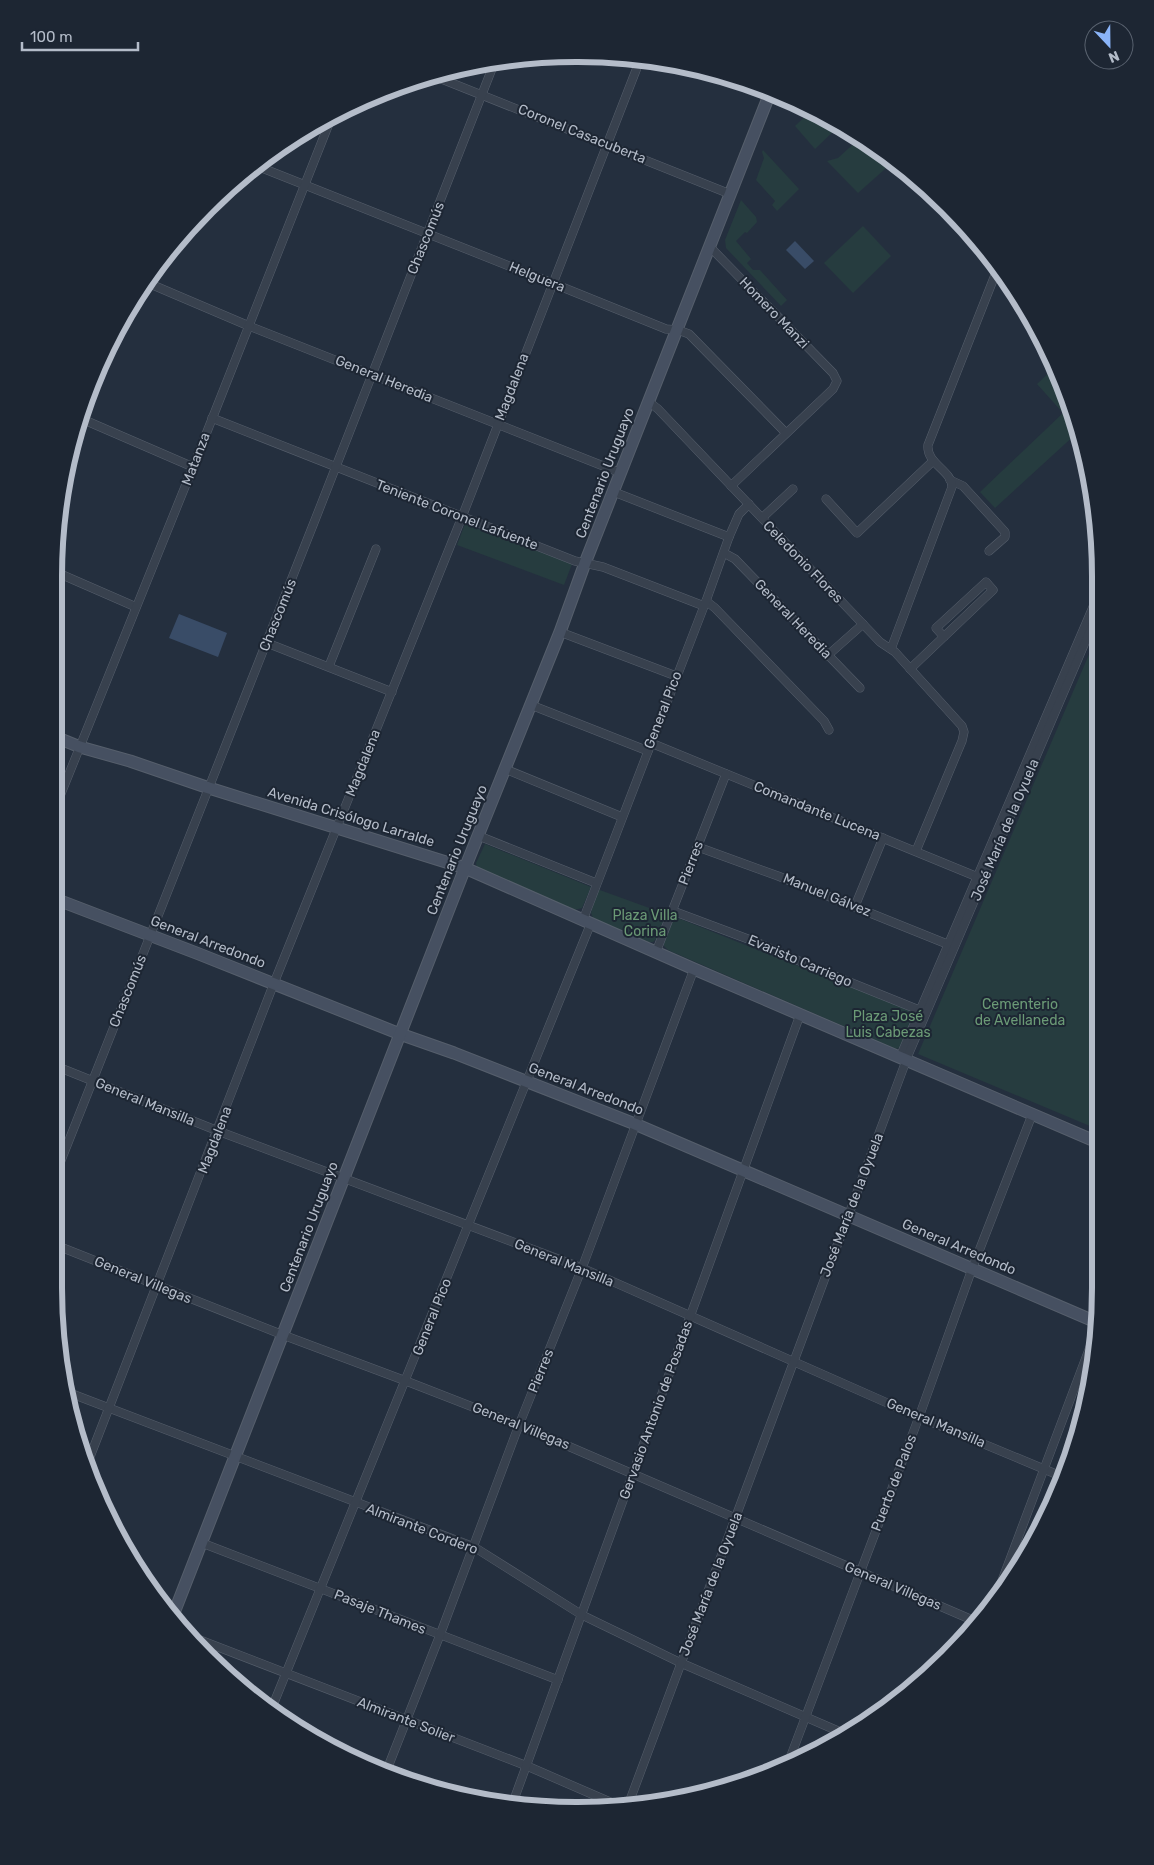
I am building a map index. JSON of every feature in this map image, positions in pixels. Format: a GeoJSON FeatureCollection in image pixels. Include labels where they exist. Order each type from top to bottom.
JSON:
{"type":"FeatureCollection","features":[{"type":"Feature","properties":{"kind":"street","name":"Magdalena"},"geometry":{"type":"LineString","coordinates":[[90,1454],[274,984],[462,517],[637,66]]}},
{"type":"Feature","properties":{"kind":"street","name":"Chascomús"},"geometry":{"type":"LineString","coordinates":[[62,1158],[492,70]]}},
{"type":"Feature","properties":{"kind":"street","name":"Coronel Casacuberta"},"geometry":{"type":"LineString","coordinates":[[444,80],[730,194]]}},
{"type":"Feature","properties":{"kind":"street","name":"Centenario Uruguayo"},"geometry":{"type":"LineString","coordinates":[[176,1609],[767,100]]}},
{"type":"Feature","properties":{"kind":"street","name":"Matanza"},"geometry":{"type":"LineString","coordinates":[[62,791],[327,127]]}},
{"type":"Feature","properties":{"kind":"street","name":"Helguera"},"geometry":{"type":"LineString","coordinates":[[264,169],[666,329],[678,330],[689,334],[786,433]]}},
{"type":"Feature","properties":{"kind":"street","name":"Homero Manzi"},"geometry":{"type":"LineString","coordinates":[[709,246],[832,373],[837,381],[833,389],[786,433]]}},
{"type":"Feature","properties":{"kind":"street"},"geometry":{"type":"LineString","coordinates":[[989,551],[1005,537],[1005,532],[963,486],[950,480],[933,461],[929,456],[928,445],[994,277]]}},
{"type":"Feature","properties":{"kind":"street","name":"General Heredia"},"geometry":{"type":"LineString","coordinates":[[153,285],[249,326],[621,473]]}},
{"type":"Feature","properties":{"kind":"street","name":"Celedonio Flores"},"geometry":{"type":"LineString","coordinates":[[649,402],[658,409],[880,642],[910,669],[958,721],[964,732],[962,741],[916,851]]}},
{"type":"Feature","properties":{"kind":"street","name":"Teniente Coronel Lafuente"},"geometry":{"type":"LineString","coordinates":[[212,418],[462,517],[585,563],[603,567],[715,608],[824,721],[829,730]]}},
{"type":"Feature","properties":{"kind":"street"},"geometry":{"type":"LineString","coordinates":[[87,421],[193,467]]}},
{"type":"Feature","properties":{"kind":"street"},"geometry":{"type":"LineString","coordinates":[[731,486],[786,433]]}},
{"type":"Feature","properties":{"kind":"street"},"geometry":{"type":"LineString","coordinates":[[826,499],[857,533],[933,461]]}},
{"type":"Feature","properties":{"kind":"street"},"geometry":{"type":"LineString","coordinates":[[890,649],[950,493],[952,487],[950,480]]}},
{"type":"Feature","properties":{"kind":"street"},"geometry":{"type":"LineString","coordinates":[[762,518],[793,489]]}},
{"type":"Feature","properties":{"kind":"street"},"geometry":{"type":"LineString","coordinates":[[614,492],[729,537]]}},
{"type":"Feature","properties":{"kind":"street","name":"General Pico"},"geometry":{"type":"LineString","coordinates":[[274,1703],[527,1082],[587,922],[596,883],[705,604],[729,537],[739,514],[748,504]]}},
{"type":"Feature","properties":{"kind":"street"},"geometry":{"type":"LineString","coordinates":[[329,666],[376,549]]}},
{"type":"Feature","properties":{"kind":"street","name":"General Heredia"},"geometry":{"type":"LineString","coordinates":[[724,553],[735,559],[860,688]]}},
{"type":"Feature","properties":{"kind":"street"},"geometry":{"type":"LineString","coordinates":[[62,575],[136,607]]}},
{"type":"Feature","properties":{"kind":"street"},"geometry":{"type":"LineString","coordinates":[[910,669],[944,637],[993,590],[986,582],[936,628],[944,637]]}},
{"type":"Feature","properties":{"kind":"street","name":"José María de la Oyuela"},"geometry":{"type":"LineString","coordinates":[[981,878],[1092,609]]}},
{"type":"Feature","properties":{"kind":"street"},"geometry":{"type":"LineString","coordinates":[[827,656],[863,624]]}},
{"type":"Feature","properties":{"kind":"street","name":"José María de la Oyuela"},"geometry":{"type":"LineString","coordinates":[[628,1799],[794,1362],[848,1216],[903,1058],[1092,626]]}},
{"type":"Feature","properties":{"kind":"street"},"geometry":{"type":"LineString","coordinates":[[560,632],[676,676]]}},
{"type":"Feature","properties":{"kind":"street"},"geometry":{"type":"LineString","coordinates":[[267,642],[392,692]]}},
{"type":"Feature","properties":{"kind":"street","name":"Comandante Lucena"},"geometry":{"type":"LineString","coordinates":[[531,705],[726,774],[981,878]]}},
{"type":"Feature","properties":{"kind":"street","name":"Avenida Crisólogo Larralde"},"geometry":{"type":"LineString","coordinates":[[62,740],[80,747],[130,761],[209,788],[465,868],[800,1016],[903,1058],[1092,1140]]}},
{"type":"Feature","properties":{"kind":"street"},"geometry":{"type":"LineString","coordinates":[[505,769],[622,816]]}},
{"type":"Feature","properties":{"kind":"street","name":"Pierres"},"geometry":{"type":"LineString","coordinates":[[656,952],[726,774]]}},
{"type":"Feature","properties":{"kind":"street"},"geometry":{"type":"LineString","coordinates":[[479,836],[596,883]]}},
{"type":"Feature","properties":{"kind":"street"},"geometry":{"type":"LineString","coordinates":[[854,906],[882,838]]}},
{"type":"Feature","properties":{"kind":"street","name":"Manuel Gálvez"},"geometry":{"type":"LineString","coordinates":[[698,847],[778,876],[952,946]]}},
{"type":"Feature","properties":{"kind":"street","name":"General Arredondo"},"geometry":{"type":"LineString","coordinates":[[62,902],[635,1124],[1090,1319]]}},
{"type":"Feature","properties":{"kind":"street","name":"Evaristo Carriego"},"geometry":{"type":"LineString","coordinates":[[673,910],[756,942],[923,1012]]}},
{"type":"Feature","properties":{"kind":"street","name":"Pierres"},"geometry":{"type":"LineString","coordinates":[[388,1766],[408,1720],[519,1425],[582,1268],[694,969]]}},
{"type":"Feature","properties":{"kind":"street","name":"Gervasio Antonio de Posadas"},"geometry":{"type":"LineString","coordinates":[[515,1798],[800,1016]]}},
{"type":"Feature","properties":{"kind":"street","name":"General Mansilla"},"geometry":{"type":"LineString","coordinates":[[62,1069],[343,1179],[582,1268],[794,1362],[1056,1474]]}},
{"type":"Feature","properties":{"kind":"street","name":"Puerto de Palos"},"geometry":{"type":"LineString","coordinates":[[791,1755],[919,1416],[972,1268],[1032,1115]]}},
{"type":"Feature","properties":{"kind":"street","name":"General Villegas"},"geometry":{"type":"LineString","coordinates":[[62,1248],[282,1335],[519,1425],[970,1619]]}},
{"type":"Feature","properties":{"kind":"street"},"geometry":{"type":"LineString","coordinates":[[1004,1576],[1087,1356]]}},
{"type":"Feature","properties":{"kind":"street","name":"Almirante Cordero"},"geometry":{"type":"LineString","coordinates":[[74,1395],[234,1458],[474,1547],[582,1615],[681,1663],[838,1731]]}},
{"type":"Feature","properties":{"kind":"street","name":"Pasaje Thames"},"geometry":{"type":"LineString","coordinates":[[202,1543],[558,1680]]}},
{"type":"Feature","properties":{"kind":"street","name":"Almirante Solier"},"geometry":{"type":"LineString","coordinates":[[205,1643],[527,1766],[609,1801]]}},
{"type":"Feature","properties":{"kind":"green space"},"geometry":{"type":"Polygon","coordinates":[[[805,116],[834,131],[815,149],[795,126],[805,116]]]}},
{"type":"Feature","properties":{"kind":"green space"},"geometry":{"type":"Polygon","coordinates":[[[854,143],[887,167],[858,193],[827,161],[838,158],[854,143]]]}},
{"type":"Feature","properties":{"kind":"green space"},"geometry":{"type":"Polygon","coordinates":[[[763,150],[799,189],[777,211],[772,205],[775,201],[756,180],[764,158],[763,150]]]}},
{"type":"Feature","properties":{"kind":"green space"},"geometry":{"type":"Polygon","coordinates":[[[741,200],[756,217],[757,222],[736,241],[751,259],[747,263],[753,270],[760,270],[787,300],[781,306],[726,248],[725,240],[741,200]]]}},
{"type":"Feature","properties":{"kind":"green space"},"geometry":{"type":"Polygon","coordinates":[[[863,226],[891,256],[853,293],[824,263],[863,226]]]}},
{"type":"Feature","properties":{"kind":"green space"},"geometry":{"type":"Polygon","coordinates":[[[1049,373],[1072,438],[995,508],[980,492],[1063,413],[1037,384],[1049,373]]]}},
{"type":"Feature","properties":{"kind":"green space"},"geometry":{"type":"Polygon","coordinates":[[[465,524],[572,564],[564,585],[457,545],[465,524]]]}},
{"type":"Feature","properties":{"kind":"green space","name":"Cementerio de Avellaneda"},"geometry":{"type":"Polygon","coordinates":[[[1092,647],[1092,1127],[918,1054],[1092,647]]]}},
{"type":"Feature","properties":{"kind":"green space"},"geometry":{"type":"Polygon","coordinates":[[[485,844],[591,887],[582,908],[574,910],[477,868],[476,863],[485,844]]]}},
{"type":"Feature","properties":{"kind":"green space","name":"Plaza Villa Corina"},"geometry":{"type":"Polygon","coordinates":[[[597,889],[666,914],[656,939],[653,942],[647,942],[593,918],[591,913],[597,889]]]}},
{"type":"Feature","properties":{"kind":"green space","name":"Plaza José Luis Cabezas"},"geometry":{"type":"Polygon","coordinates":[[[678,918],[913,1012],[915,1015],[900,1047],[896,1049],[668,950],[664,943],[672,921],[678,918]]]}},
{"type":"Feature","properties":{"kind":"water"},"geometry":{"type":"Polygon","coordinates":[[[795,241],[814,261],[805,269],[786,250],[795,241]]]}},
{"type":"Feature","properties":{"kind":"water"},"geometry":{"type":"Polygon","coordinates":[[[179,614],[227,633],[218,657],[169,638],[179,614]]]}}]}
